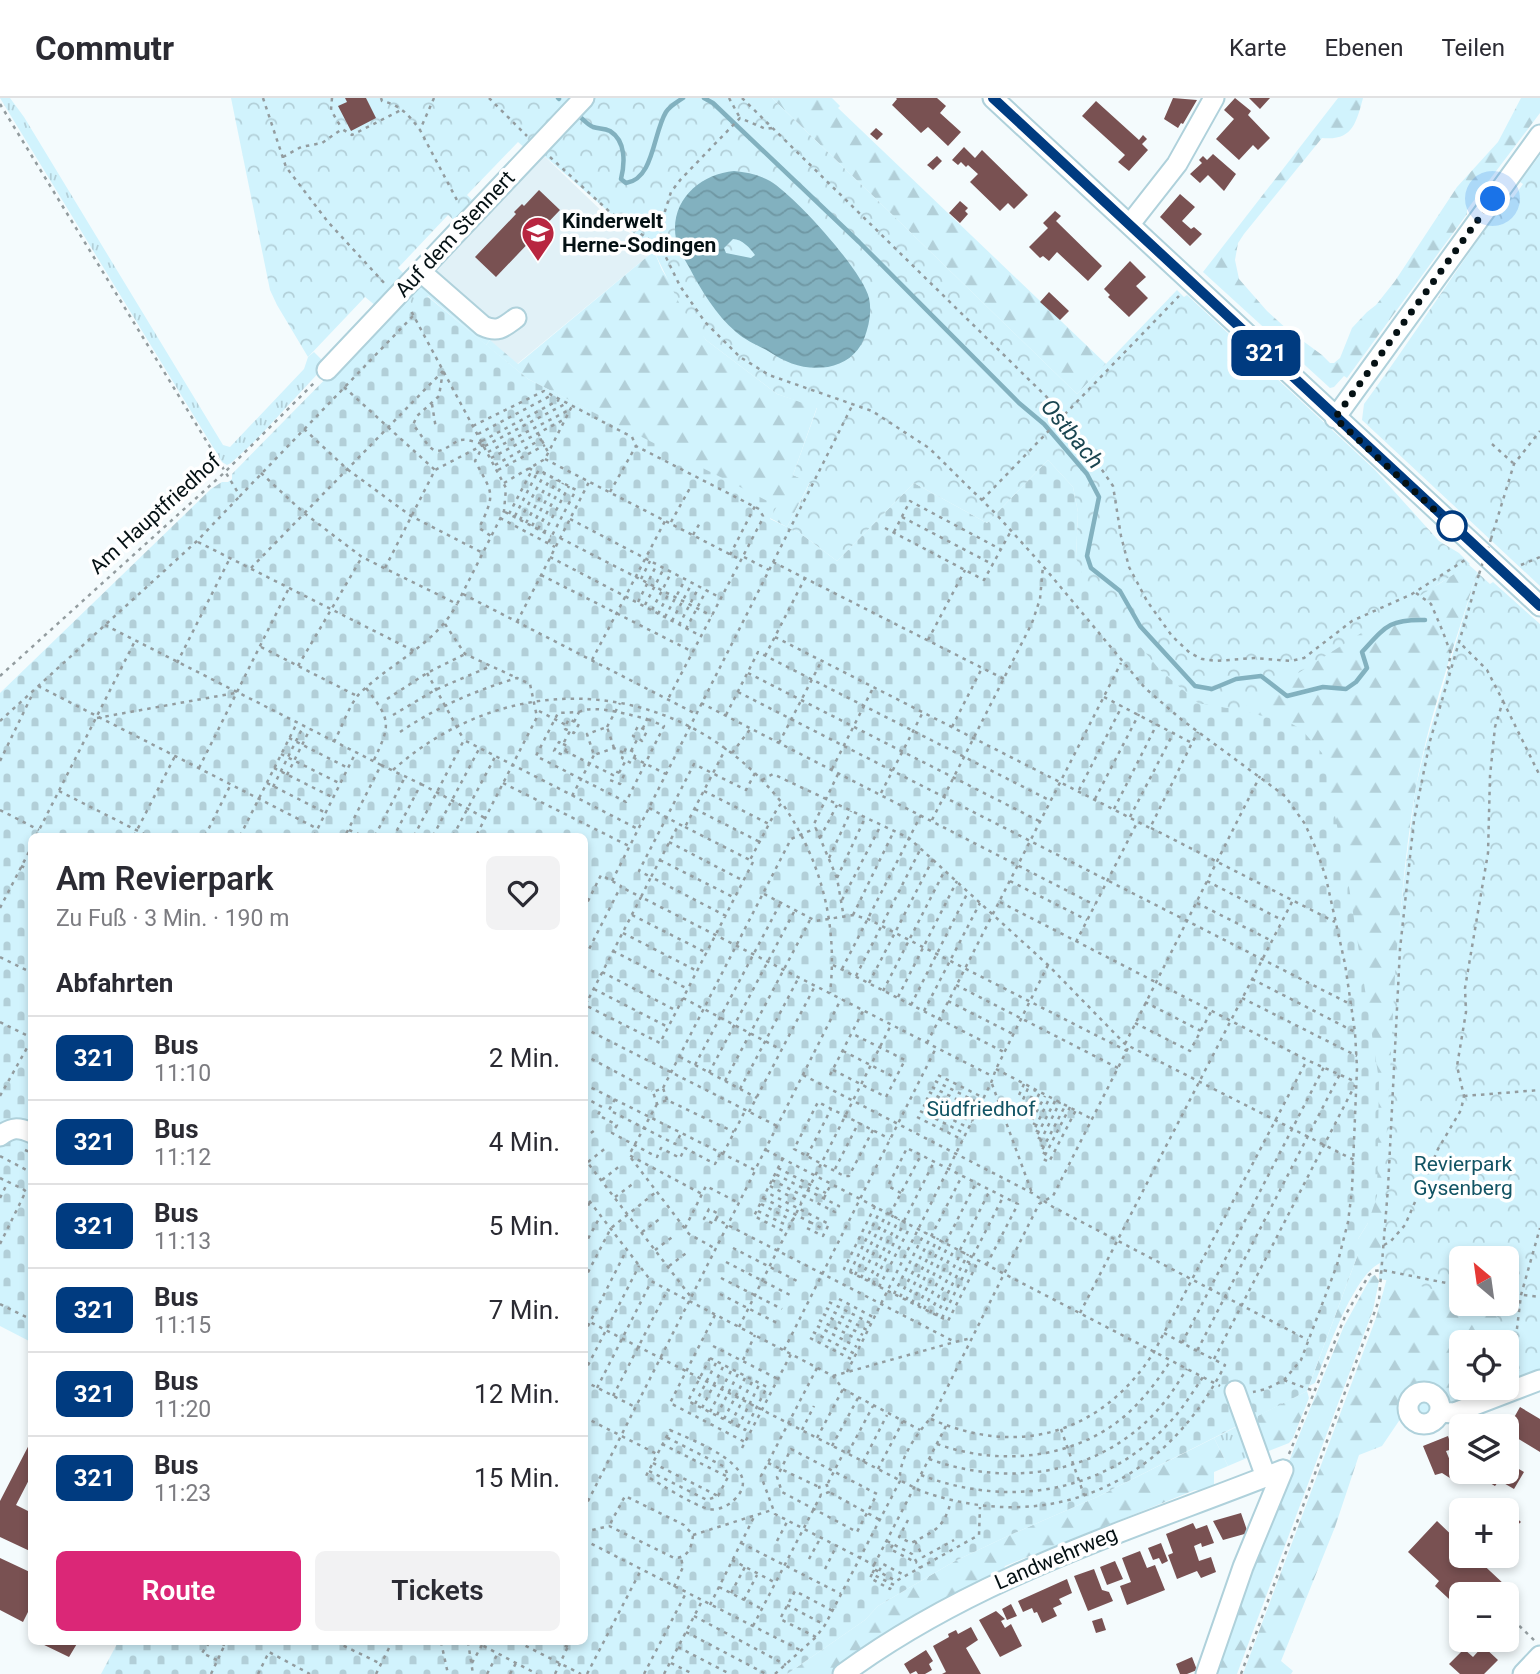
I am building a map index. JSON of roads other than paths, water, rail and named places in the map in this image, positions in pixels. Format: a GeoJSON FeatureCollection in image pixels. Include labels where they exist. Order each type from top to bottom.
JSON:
{"type":"FeatureCollection","features":[{"type":"Feature","properties":{"kind":"street","name":"Auf dem Stennert"},"geometry":{"type":"LineString","coordinates":[[327,370],[584,98]]}},
{"type":"Feature","properties":{"kind":"street"},"geometry":{"type":"LineString","coordinates":[[993,98],[1335,418],[1485,544],[1540,606]]}},
{"type":"Feature","properties":{"kind":"street"},"geometry":{"type":"LineString","coordinates":[[1130,224],[1177,164],[1214,98]]}},
{"type":"Feature","properties":{"kind":"street"},"geometry":{"type":"LineString","coordinates":[[1335,418],[1540,135]]}},
{"type":"Feature","properties":{"kind":"street"},"geometry":{"type":"LineString","coordinates":[[420,271],[483,326],[502,329],[516,318]]}},
{"type":"Feature","properties":{"kind":"street"},"geometry":{"type":"LineString","coordinates":[[0,1136],[11,1128],[28,1131]]}},
{"type":"Feature","properties":{"kind":"street"},"geometry":{"type":"LineString","coordinates":[[1440,1412],[1454,1413],[1532,1383]]}},
{"type":"Feature","properties":{"kind":"street"},"geometry":{"type":"LineString","coordinates":[[1206,1674],[1274,1473],[1235,1391]]}},
{"type":"Feature","properties":{"kind":"street","name":"Landwehrweg"},"geometry":{"type":"LineString","coordinates":[[843,1674],[916,1627],[971,1596],[1046,1560],[1274,1473]]}},
{"type":"Feature","properties":{"kind":"street"},"geometry":{"type":"LineString","coordinates":[[1523,1674],[1540,1656]]}},
{"type":"Feature","properties":{"kind":"water"},"geometry":{"type":"Polygon","coordinates":[[[734,171],[753,174],[781,189],[826,235],[854,270],[869,298],[870,314],[864,339],[858,350],[845,361],[819,368],[789,363],[740,335],[710,302],[679,250],[675,225],[682,202],[690,192],[699,184],[721,173],[734,171]],[[733,239],[724,248],[726,253],[751,258],[755,255],[746,244],[733,239]]]}},
{"type":"Feature","properties":{"kind":"waterway","name":"Ostbach"},"geometry":{"type":"LineString","coordinates":[[579,116],[591,126],[610,131],[619,140],[623,159],[621,179],[626,183],[635,180],[642,173],[652,154],[666,112],[683,98]]}},
{"type":"Feature","properties":{"kind":"waterway","name":"Ostbach"},"geometry":{"type":"LineString","coordinates":[[704,98],[713,103],[859,242],[1019,403],[1044,424],[1087,474],[1099,497],[1087,556],[1091,568],[1120,591],[1140,626],[1195,686],[1212,689],[1236,679],[1261,676],[1287,696],[1323,687],[1346,689],[1356,682],[1367,668],[1362,652],[1383,631],[1395,623],[1425,620]]}},
{"type":"Feature","properties":{"kind":"place","name":"Kinderwelt Herne-Sodingen"},"geometry":{"type":"Point","coordinates":[538,263]}},
{"type":"Feature","properties":{"kind":"park label","name":"Südfriedhof"},"geometry":{"type":"Point","coordinates":[981,1109]}},
{"type":"Feature","properties":{"kind":"park label","name":"Revierpark Gysenberg"},"geometry":{"type":"Point","coordinates":[1463,1176]}}]}
